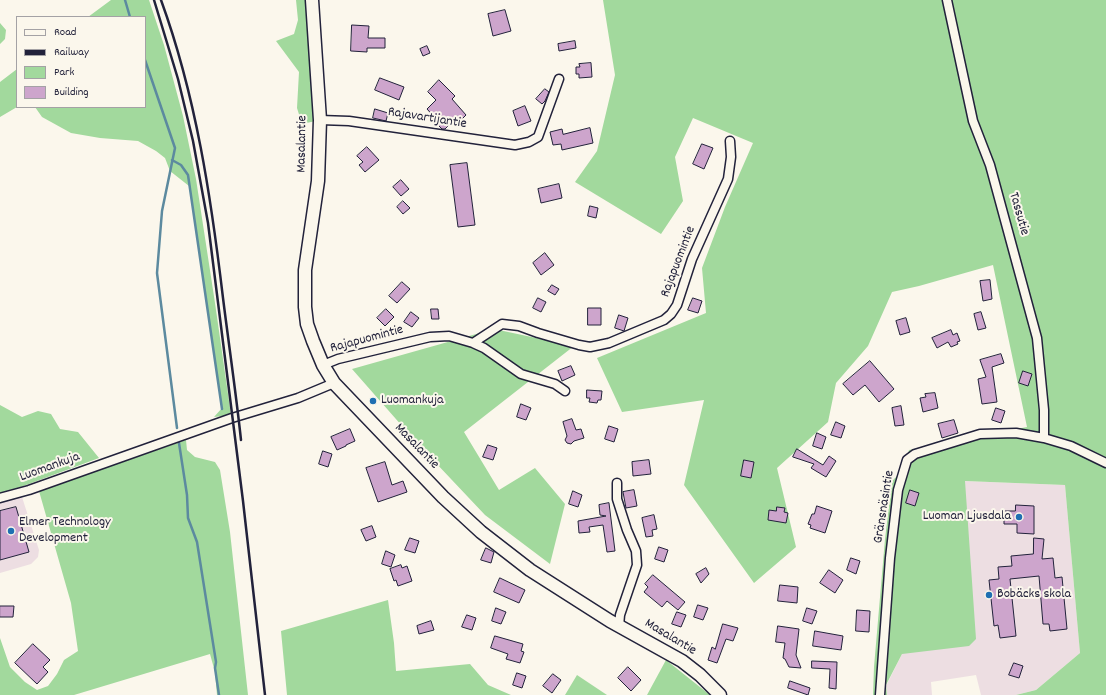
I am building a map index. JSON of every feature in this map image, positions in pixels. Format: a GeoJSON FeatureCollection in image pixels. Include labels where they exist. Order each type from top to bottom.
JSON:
{"type":"FeatureCollection","features":[{"type":"Feature","properties":{"kind":"street","name":"Masalantie"},"geometry":{"type":"LineString","coordinates":[[312,0],[320,120],[318,180],[305,270],[305,307],[307,324],[313,341],[334,383],[443,497],[481,532],[530,570],[619,626],[682,661],[700,675],[720,695]]}},
{"type":"Feature","properties":{"kind":"street","name":"Tassutie"},"geometry":{"type":"LineString","coordinates":[[947,0],[973,121],[990,165],[1038,338],[1044,410],[1044,438]]}},
{"type":"Feature","properties":{"kind":"street","name":"Rajavartijantie"},"geometry":{"type":"LineString","coordinates":[[320,120],[349,121],[515,145],[529,142],[538,137],[559,79]]}},
{"type":"Feature","properties":{"kind":"street","name":"Rajapuomintie"},"geometry":{"type":"LineString","coordinates":[[324,365],[338,359],[430,337],[449,336],[473,343],[502,324],[519,326],[538,333],[590,347],[609,344],[668,318],[677,306],[692,259],[728,179],[731,157],[730,141]]}},
{"type":"Feature","properties":{"kind":"street"},"geometry":{"type":"LineString","coordinates":[[473,343],[484,348],[521,374],[555,384],[564,391]]}},
{"type":"Feature","properties":{"kind":"street","name":"Luomankuja"},"geometry":{"type":"LineString","coordinates":[[0,498],[29,490],[232,418],[298,398],[334,383]]}},
{"type":"Feature","properties":{"kind":"street","name":"Gränsnäsintie"},"geometry":{"type":"LineString","coordinates":[[880,695],[890,558],[898,490],[907,460],[915,454],[980,434],[1016,433],[1044,438],[1071,446],[1106,463]]}},
{"type":"Feature","properties":{"kind":"street"},"geometry":{"type":"LineString","coordinates":[[617,484],[617,498],[627,530],[636,551],[637,565],[620,615],[619,626]]}},
{"type":"Feature","properties":{"kind":"shaded area","name":"Bobäcks skola"},"geometry":{"type":"Polygon","coordinates":[[[964,481],[1065,485],[1080,653],[1036,690],[1016,695],[981,695],[976,675],[931,682],[932,695],[887,695],[886,686],[902,654],[964,481]]]}},
{"type":"Feature","properties":{"kind":"shaded area"},"geometry":{"type":"Polygon","coordinates":[[[22,497],[39,550],[38,557],[31,564],[0,573],[0,503],[22,497]]]}},
{"type":"Feature","properties":{"kind":"green space"},"geometry":{"type":"Polygon","coordinates":[[[111,0],[149,0],[164,45],[183,116],[196,179],[231,415],[214,417],[222,408],[189,186],[170,171],[165,158],[138,141],[100,138],[71,133],[42,117],[36,108],[146,108],[146,16],[89,16],[111,0]]]}},
{"type":"Feature","properties":{"kind":"green space"},"geometry":{"type":"Polygon","coordinates":[[[296,0],[312,0],[320,120],[302,124],[297,108],[299,72],[276,41],[294,34],[298,20],[296,0]]]}},
{"type":"Feature","properties":{"kind":"green space"},"geometry":{"type":"Polygon","coordinates":[[[603,0],[1106,0],[1106,695],[1016,695],[1036,690],[1080,653],[1065,485],[965,481],[976,639],[969,646],[902,654],[886,685],[887,695],[873,695],[885,539],[892,481],[903,470],[909,450],[1027,427],[993,265],[892,292],[868,346],[836,383],[828,422],[777,468],[796,547],[754,583],[684,485],[704,400],[622,412],[597,358],[706,313],[702,268],[725,207],[753,143],[693,118],[675,157],[683,201],[661,234],[575,182],[597,151],[615,75],[603,0]]]}},
{"type":"Feature","properties":{"kind":"green space"},"geometry":{"type":"Polygon","coordinates":[[[0,23],[6,30],[5,39],[0,44],[0,23]]]}},
{"type":"Feature","properties":{"kind":"green space"},"geometry":{"type":"Polygon","coordinates":[[[16,70],[16,108],[0,117],[0,82],[16,70]]]}},
{"type":"Feature","properties":{"kind":"green space"},"geometry":{"type":"Polygon","coordinates":[[[494,329],[574,346],[464,432],[499,490],[535,468],[565,504],[550,564],[485,515],[417,443],[352,369],[494,329]]]}},
{"type":"Feature","properties":{"kind":"green space"},"geometry":{"type":"Polygon","coordinates":[[[0,405],[22,417],[38,411],[51,414],[60,429],[78,432],[99,458],[18,488],[0,493],[0,405]]]}},
{"type":"Feature","properties":{"kind":"green space"},"geometry":{"type":"Polygon","coordinates":[[[186,440],[187,450],[195,457],[215,462],[220,470],[230,532],[248,695],[217,695],[215,672],[210,654],[74,695],[0,695],[0,638],[10,667],[25,682],[37,690],[48,686],[57,674],[64,660],[78,651],[71,603],[39,491],[186,440]]]}},
{"type":"Feature","properties":{"kind":"green space"},"geometry":{"type":"Polygon","coordinates":[[[388,600],[396,671],[470,664],[488,685],[511,695],[287,695],[281,631],[388,600]]]}},
{"type":"Feature","properties":{"kind":"green space"},"geometry":{"type":"Polygon","coordinates":[[[666,660],[710,695],[647,695],[666,660]]]}},
{"type":"Feature","properties":{"kind":"green space"},"geometry":{"type":"Polygon","coordinates":[[[577,675],[607,695],[565,695],[577,675]]]}},
{"type":"Feature","properties":{"kind":"building"},"geometry":{"type":"Polygon","coordinates":[[[505,10],[511,31],[493,36],[488,14],[505,10]]]}},
{"type":"Feature","properties":{"kind":"building"},"geometry":{"type":"Polygon","coordinates":[[[352,25],[369,26],[368,38],[385,38],[385,48],[367,48],[367,52],[351,51],[352,25]]]}},
{"type":"Feature","properties":{"kind":"building"},"geometry":{"type":"Polygon","coordinates":[[[575,41],[576,48],[559,51],[558,44],[575,41]]]}},
{"type":"Feature","properties":{"kind":"building"},"geometry":{"type":"Polygon","coordinates":[[[427,46],[430,53],[423,56],[420,49],[427,46]]]}},
{"type":"Feature","properties":{"kind":"building"},"geometry":{"type":"Polygon","coordinates":[[[591,63],[592,77],[579,78],[579,74],[576,74],[576,67],[580,67],[579,64],[591,63]]]}},
{"type":"Feature","properties":{"kind":"building"},"geometry":{"type":"Polygon","coordinates":[[[380,78],[404,87],[399,100],[375,90],[380,78]]]}},
{"type":"Feature","properties":{"kind":"building"},"geometry":{"type":"Polygon","coordinates":[[[439,80],[455,96],[452,99],[466,115],[459,122],[456,118],[445,129],[442,129],[435,122],[437,120],[427,109],[436,100],[428,92],[439,80]]]}},
{"type":"Feature","properties":{"kind":"building"},"geometry":{"type":"Polygon","coordinates":[[[545,89],[549,92],[542,104],[536,99],[545,89]]]}},
{"type":"Feature","properties":{"kind":"building"},"geometry":{"type":"Polygon","coordinates":[[[525,106],[531,121],[518,126],[513,111],[525,106]]]}},
{"type":"Feature","properties":{"kind":"building"},"geometry":{"type":"Polygon","coordinates":[[[375,109],[388,113],[386,121],[373,118],[375,109]]]}},
{"type":"Feature","properties":{"kind":"building"},"geometry":{"type":"Polygon","coordinates":[[[590,128],[593,143],[562,150],[561,144],[553,145],[550,132],[562,129],[563,134],[590,128]]]}},
{"type":"Feature","properties":{"kind":"building"},"geometry":{"type":"Polygon","coordinates":[[[702,144],[713,148],[704,169],[693,164],[702,144]]]}},
{"type":"Feature","properties":{"kind":"building"},"geometry":{"type":"Polygon","coordinates":[[[367,147],[379,160],[365,172],[359,165],[363,162],[357,156],[367,147]]]}},
{"type":"Feature","properties":{"kind":"building"},"geometry":{"type":"Polygon","coordinates":[[[467,163],[475,225],[458,227],[450,165],[467,163]]]}},
{"type":"Feature","properties":{"kind":"building"},"geometry":{"type":"Polygon","coordinates":[[[401,180],[409,189],[401,196],[393,187],[401,180]]]}},
{"type":"Feature","properties":{"kind":"building"},"geometry":{"type":"Polygon","coordinates":[[[559,184],[562,198],[541,203],[538,189],[559,184]]]}},
{"type":"Feature","properties":{"kind":"building"},"geometry":{"type":"Polygon","coordinates":[[[403,201],[410,208],[403,214],[397,207],[403,201]]]}},
{"type":"Feature","properties":{"kind":"building"},"geometry":{"type":"Polygon","coordinates":[[[590,206],[598,208],[596,218],[588,216],[590,206]]]}},
{"type":"Feature","properties":{"kind":"building"},"geometry":{"type":"Polygon","coordinates":[[[545,253],[554,265],[541,275],[533,263],[545,253]]]}},
{"type":"Feature","properties":{"kind":"building"},"geometry":{"type":"Polygon","coordinates":[[[990,280],[992,299],[983,301],[980,281],[990,280]]]}},
{"type":"Feature","properties":{"kind":"building"},"geometry":{"type":"Polygon","coordinates":[[[402,282],[410,289],[397,303],[389,296],[402,282]]]}},
{"type":"Feature","properties":{"kind":"building"},"geometry":{"type":"Polygon","coordinates":[[[552,285],[559,289],[555,295],[548,291],[552,285]]]}},
{"type":"Feature","properties":{"kind":"building"},"geometry":{"type":"Polygon","coordinates":[[[538,298],[546,302],[541,312],[533,308],[538,298]]]}},
{"type":"Feature","properties":{"kind":"building"},"geometry":{"type":"Polygon","coordinates":[[[693,298],[702,301],[698,313],[688,310],[693,298]]]}},
{"type":"Feature","properties":{"kind":"building"},"geometry":{"type":"Polygon","coordinates":[[[588,308],[601,308],[601,325],[588,325],[588,308]]]}},
{"type":"Feature","properties":{"kind":"building"},"geometry":{"type":"Polygon","coordinates":[[[386,309],[394,317],[385,326],[377,318],[386,309]]]}},
{"type":"Feature","properties":{"kind":"building"},"geometry":{"type":"Polygon","coordinates":[[[431,309],[438,309],[439,319],[432,319],[431,309]]]}},
{"type":"Feature","properties":{"kind":"building"},"geometry":{"type":"Polygon","coordinates":[[[411,312],[419,318],[412,327],[404,322],[411,312]]]}},
{"type":"Feature","properties":{"kind":"building"},"geometry":{"type":"Polygon","coordinates":[[[981,312],[986,328],[978,330],[974,314],[981,312]]]}},
{"type":"Feature","properties":{"kind":"building"},"geometry":{"type":"Polygon","coordinates":[[[619,315],[628,318],[624,331],[615,328],[619,315]]]}},
{"type":"Feature","properties":{"kind":"building"},"geometry":{"type":"Polygon","coordinates":[[[906,318],[910,332],[900,335],[896,321],[906,318]]]}},
{"type":"Feature","properties":{"kind":"building"},"geometry":{"type":"Polygon","coordinates":[[[951,330],[953,335],[957,333],[960,341],[957,342],[958,344],[951,347],[948,342],[937,348],[932,338],[951,330]]]}},
{"type":"Feature","properties":{"kind":"building"},"geometry":{"type":"Polygon","coordinates":[[[1001,354],[1004,363],[992,367],[997,402],[982,404],[978,379],[986,377],[980,360],[1001,354]]]}},
{"type":"Feature","properties":{"kind":"building"},"geometry":{"type":"Polygon","coordinates":[[[870,361],[894,389],[879,402],[865,385],[853,395],[843,384],[870,361]]]}},
{"type":"Feature","properties":{"kind":"building"},"geometry":{"type":"Polygon","coordinates":[[[571,366],[575,375],[562,381],[558,371],[571,366]]]}},
{"type":"Feature","properties":{"kind":"building"},"geometry":{"type":"Polygon","coordinates":[[[1023,371],[1032,374],[1028,386],[1019,383],[1023,371]]]}},
{"type":"Feature","properties":{"kind":"building"},"geometry":{"type":"Polygon","coordinates":[[[587,390],[602,391],[601,400],[598,400],[597,403],[589,402],[590,398],[587,398],[587,390]]]}},
{"type":"Feature","properties":{"kind":"building"},"geometry":{"type":"Polygon","coordinates":[[[935,393],[938,408],[923,412],[920,398],[926,397],[925,394],[935,393]]]}},
{"type":"Feature","properties":{"kind":"building"},"geometry":{"type":"Polygon","coordinates":[[[521,404],[531,408],[526,420],[517,417],[521,404]]]}},
{"type":"Feature","properties":{"kind":"building"},"geometry":{"type":"Polygon","coordinates":[[[901,406],[904,425],[895,426],[892,408],[901,406]]]}},
{"type":"Feature","properties":{"kind":"building"},"geometry":{"type":"Polygon","coordinates":[[[996,408],[1005,411],[1001,423],[992,420],[996,408]]]}},
{"type":"Feature","properties":{"kind":"building"},"geometry":{"type":"Polygon","coordinates":[[[572,419],[576,430],[581,429],[584,438],[574,441],[571,444],[567,443],[565,440],[567,436],[563,422],[572,419]]]}},
{"type":"Feature","properties":{"kind":"building"},"geometry":{"type":"Polygon","coordinates":[[[954,420],[958,433],[942,438],[938,424],[954,420]]]}},
{"type":"Feature","properties":{"kind":"building"},"geometry":{"type":"Polygon","coordinates":[[[836,422],[845,426],[841,438],[831,435],[836,422]]]}},
{"type":"Feature","properties":{"kind":"building"},"geometry":{"type":"Polygon","coordinates":[[[609,426],[618,429],[614,442],[605,439],[609,426]]]}},
{"type":"Feature","properties":{"kind":"building"},"geometry":{"type":"Polygon","coordinates":[[[350,429],[355,441],[337,450],[331,437],[350,429]]]}},
{"type":"Feature","properties":{"kind":"building"},"geometry":{"type":"Polygon","coordinates":[[[817,433],[826,437],[822,449],[813,446],[817,433]]]}},
{"type":"Feature","properties":{"kind":"building"},"geometry":{"type":"Polygon","coordinates":[[[488,445],[497,448],[493,460],[483,457],[488,445]]]}},
{"type":"Feature","properties":{"kind":"building"},"geometry":{"type":"Polygon","coordinates":[[[797,449],[823,465],[829,456],[836,461],[826,477],[811,468],[814,464],[793,457],[797,449]]]}},
{"type":"Feature","properties":{"kind":"building"},"geometry":{"type":"Polygon","coordinates":[[[323,451],[332,454],[328,467],[319,464],[323,451]]]}},
{"type":"Feature","properties":{"kind":"building"},"geometry":{"type":"Polygon","coordinates":[[[649,460],[651,474],[633,476],[632,462],[649,460]]]}},
{"type":"Feature","properties":{"kind":"building"},"geometry":{"type":"Polygon","coordinates":[[[744,460],[754,462],[751,478],[741,476],[744,460]]]}},
{"type":"Feature","properties":{"kind":"building"},"geometry":{"type":"Polygon","coordinates":[[[385,462],[392,485],[403,481],[407,492],[378,502],[366,468],[385,462]]]}},
{"type":"Feature","properties":{"kind":"building"},"geometry":{"type":"Polygon","coordinates":[[[634,490],[637,506],[626,508],[623,492],[634,490]]]}},
{"type":"Feature","properties":{"kind":"building"},"geometry":{"type":"Polygon","coordinates":[[[910,490],[919,493],[915,506],[906,503],[910,490]]]}},
{"type":"Feature","properties":{"kind":"building"},"geometry":{"type":"Polygon","coordinates":[[[573,491],[582,495],[578,507],[569,504],[573,491]]]}},
{"type":"Feature","properties":{"kind":"building"},"geometry":{"type":"Polygon","coordinates":[[[609,503],[615,551],[607,552],[603,525],[589,527],[590,532],[579,533],[578,521],[606,516],[600,515],[599,505],[609,503]]]}},
{"type":"Feature","properties":{"kind":"building","name":"Luoman Ljusdala"},"geometry":{"type":"Polygon","coordinates":[[[1016,505],[1034,506],[1034,534],[1017,533],[1017,524],[1004,524],[1004,511],[1015,511],[1016,505]]]}},
{"type":"Feature","properties":{"kind":"building"},"geometry":{"type":"Polygon","coordinates":[[[817,506],[832,511],[825,533],[810,528],[811,525],[808,524],[817,506]]]}},
{"type":"Feature","properties":{"kind":"building","name":"Elmer Technology Development"},"geometry":{"type":"Polygon","coordinates":[[[16,507],[29,552],[0,560],[0,511],[16,507]]]}},
{"type":"Feature","properties":{"kind":"building"},"geometry":{"type":"Polygon","coordinates":[[[777,507],[785,508],[784,512],[788,513],[786,523],[768,520],[769,510],[776,511],[777,507]]]}},
{"type":"Feature","properties":{"kind":"building"},"geometry":{"type":"Polygon","coordinates":[[[654,515],[657,529],[652,530],[653,536],[646,537],[642,518],[654,515]]]}},
{"type":"Feature","properties":{"kind":"building"},"geometry":{"type":"Polygon","coordinates":[[[372,526],[376,537],[366,541],[361,530],[372,526]]]}},
{"type":"Feature","properties":{"kind":"building"},"geometry":{"type":"Polygon","coordinates":[[[410,538],[419,541],[415,553],[405,550],[410,538]]]}},
{"type":"Feature","properties":{"kind":"building"},"geometry":{"type":"Polygon","coordinates":[[[1034,538],[1044,539],[1042,559],[1053,558],[1055,578],[1062,577],[1067,629],[1050,631],[1049,624],[1043,624],[1039,576],[1010,579],[1016,636],[1000,638],[998,625],[994,626],[989,580],[999,579],[998,567],[1012,566],[1011,556],[1033,554],[1034,538]]]}},
{"type":"Feature","properties":{"kind":"building"},"geometry":{"type":"Polygon","coordinates":[[[659,547],[668,550],[664,562],[655,559],[659,547]]]}},
{"type":"Feature","properties":{"kind":"building"},"geometry":{"type":"Polygon","coordinates":[[[486,548],[494,552],[491,563],[481,560],[486,548]]]}},
{"type":"Feature","properties":{"kind":"building"},"geometry":{"type":"Polygon","coordinates":[[[386,551],[395,555],[391,567],[382,564],[386,551]]]}},
{"type":"Feature","properties":{"kind":"building"},"geometry":{"type":"Polygon","coordinates":[[[851,558],[860,561],[856,574],[847,570],[851,558]]]}},
{"type":"Feature","properties":{"kind":"building"},"geometry":{"type":"Polygon","coordinates":[[[401,565],[402,568],[407,566],[412,581],[398,586],[396,580],[394,581],[390,569],[401,565]]]}},
{"type":"Feature","properties":{"kind":"building"},"geometry":{"type":"Polygon","coordinates":[[[706,568],[709,574],[701,583],[696,574],[706,568]]]}},
{"type":"Feature","properties":{"kind":"building"},"geometry":{"type":"Polygon","coordinates":[[[829,570],[843,580],[835,593],[820,583],[829,570]]]}},
{"type":"Feature","properties":{"kind":"building"},"geometry":{"type":"Polygon","coordinates":[[[653,575],[685,602],[678,610],[667,601],[662,607],[644,592],[648,587],[645,584],[653,575]]]}},
{"type":"Feature","properties":{"kind":"building"},"geometry":{"type":"Polygon","coordinates":[[[500,578],[525,590],[519,603],[494,592],[500,578]]]}},
{"type":"Feature","properties":{"kind":"building"},"geometry":{"type":"Polygon","coordinates":[[[780,585],[798,587],[797,603],[778,601],[780,585]]]}},
{"type":"Feature","properties":{"kind":"building"},"geometry":{"type":"Polygon","coordinates":[[[698,605],[708,608],[703,620],[694,617],[698,605]]]}},
{"type":"Feature","properties":{"kind":"building"},"geometry":{"type":"Polygon","coordinates":[[[0,606],[14,606],[13,617],[0,617],[0,606]]]}},
{"type":"Feature","properties":{"kind":"building"},"geometry":{"type":"Polygon","coordinates":[[[496,608],[506,612],[501,624],[492,621],[496,608]]]}},
{"type":"Feature","properties":{"kind":"building"},"geometry":{"type":"Polygon","coordinates":[[[807,608],[817,611],[812,624],[803,621],[807,608]]]}},
{"type":"Feature","properties":{"kind":"building"},"geometry":{"type":"Polygon","coordinates":[[[857,610],[870,611],[869,632],[856,631],[857,610]]]}},
{"type":"Feature","properties":{"kind":"building"},"geometry":{"type":"Polygon","coordinates":[[[677,612],[686,615],[681,627],[672,624],[677,612]]]}},
{"type":"Feature","properties":{"kind":"building"},"geometry":{"type":"Polygon","coordinates":[[[467,615],[476,618],[472,630],[462,627],[467,615]]]}},
{"type":"Feature","properties":{"kind":"building"},"geometry":{"type":"Polygon","coordinates":[[[431,621],[434,630],[419,634],[417,626],[431,621]]]}},
{"type":"Feature","properties":{"kind":"building"},"geometry":{"type":"Polygon","coordinates":[[[723,624],[738,628],[733,641],[726,639],[717,663],[708,660],[712,647],[715,649],[723,624]]]}},
{"type":"Feature","properties":{"kind":"building"},"geometry":{"type":"Polygon","coordinates":[[[778,626],[799,629],[796,655],[801,668],[789,667],[783,658],[785,643],[776,642],[778,626]]]}},
{"type":"Feature","properties":{"kind":"building"},"geometry":{"type":"Polygon","coordinates":[[[815,631],[843,636],[841,650],[813,646],[815,631]]]}},
{"type":"Feature","properties":{"kind":"building"},"geometry":{"type":"Polygon","coordinates":[[[495,636],[523,644],[521,651],[524,652],[520,663],[506,659],[508,654],[491,648],[495,636]]]}},
{"type":"Feature","properties":{"kind":"building"},"geometry":{"type":"Polygon","coordinates":[[[33,644],[50,660],[43,667],[48,672],[37,684],[15,663],[33,644]]]}},
{"type":"Feature","properties":{"kind":"building"},"geometry":{"type":"Polygon","coordinates":[[[812,661],[837,662],[836,689],[829,688],[830,669],[812,668],[812,661]]]}},
{"type":"Feature","properties":{"kind":"building"},"geometry":{"type":"Polygon","coordinates":[[[1014,663],[1023,666],[1019,678],[1009,675],[1014,663]]]}},
{"type":"Feature","properties":{"kind":"building"},"geometry":{"type":"Polygon","coordinates":[[[628,667],[641,680],[631,691],[618,678],[628,667]]]}},
{"type":"Feature","properties":{"kind":"building"},"geometry":{"type":"Polygon","coordinates":[[[517,673],[526,676],[522,688],[513,685],[517,673]]]}},
{"type":"Feature","properties":{"kind":"building"},"geometry":{"type":"Polygon","coordinates":[[[553,674],[561,680],[552,693],[543,686],[553,674]]]}},
{"type":"Feature","properties":{"kind":"building"},"geometry":{"type":"Polygon","coordinates":[[[790,681],[810,688],[808,695],[788,688],[790,681]]]}},
{"type":"Feature","properties":{"kind":"waterway"},"geometry":{"type":"LineString","coordinates":[[125,0],[130,16]]}},
{"type":"Feature","properties":{"kind":"waterway"},"geometry":{"type":"LineString","coordinates":[[146,63],[175,148],[162,211],[157,273],[177,428]]}},
{"type":"Feature","properties":{"kind":"waterway"},"geometry":{"type":"LineString","coordinates":[[172,160],[181,165],[188,175],[222,409]]}},
{"type":"Feature","properties":{"kind":"waterway"},"geometry":{"type":"LineString","coordinates":[[179,443],[187,495],[188,518],[197,542],[216,662],[215,668],[219,695]]}},
{"type":"Feature","properties":{"kind":"railway"},"geometry":{"type":"LineString","coordinates":[[154,0],[178,79],[193,141],[208,223],[243,501],[265,695]]}},
{"type":"Feature","properties":{"kind":"railway"},"geometry":{"type":"LineString","coordinates":[[161,0],[184,73],[201,147],[213,222],[241,440]]}},
{"type":"Feature","properties":{"kind":"place","name":"Luomankuja"},"geometry":{"type":"Point","coordinates":[373,401]}},
{"type":"Feature","properties":{"kind":"place","name":"Luoman Ljusdala"},"geometry":{"type":"Point","coordinates":[1019,517]}},
{"type":"Feature","properties":{"kind":"place","name":"Elmer Technology Development"},"geometry":{"type":"Point","coordinates":[11,531]}},
{"type":"Feature","properties":{"kind":"place","name":"Bobäcks skola"},"geometry":{"type":"Point","coordinates":[989,595]}}]}
